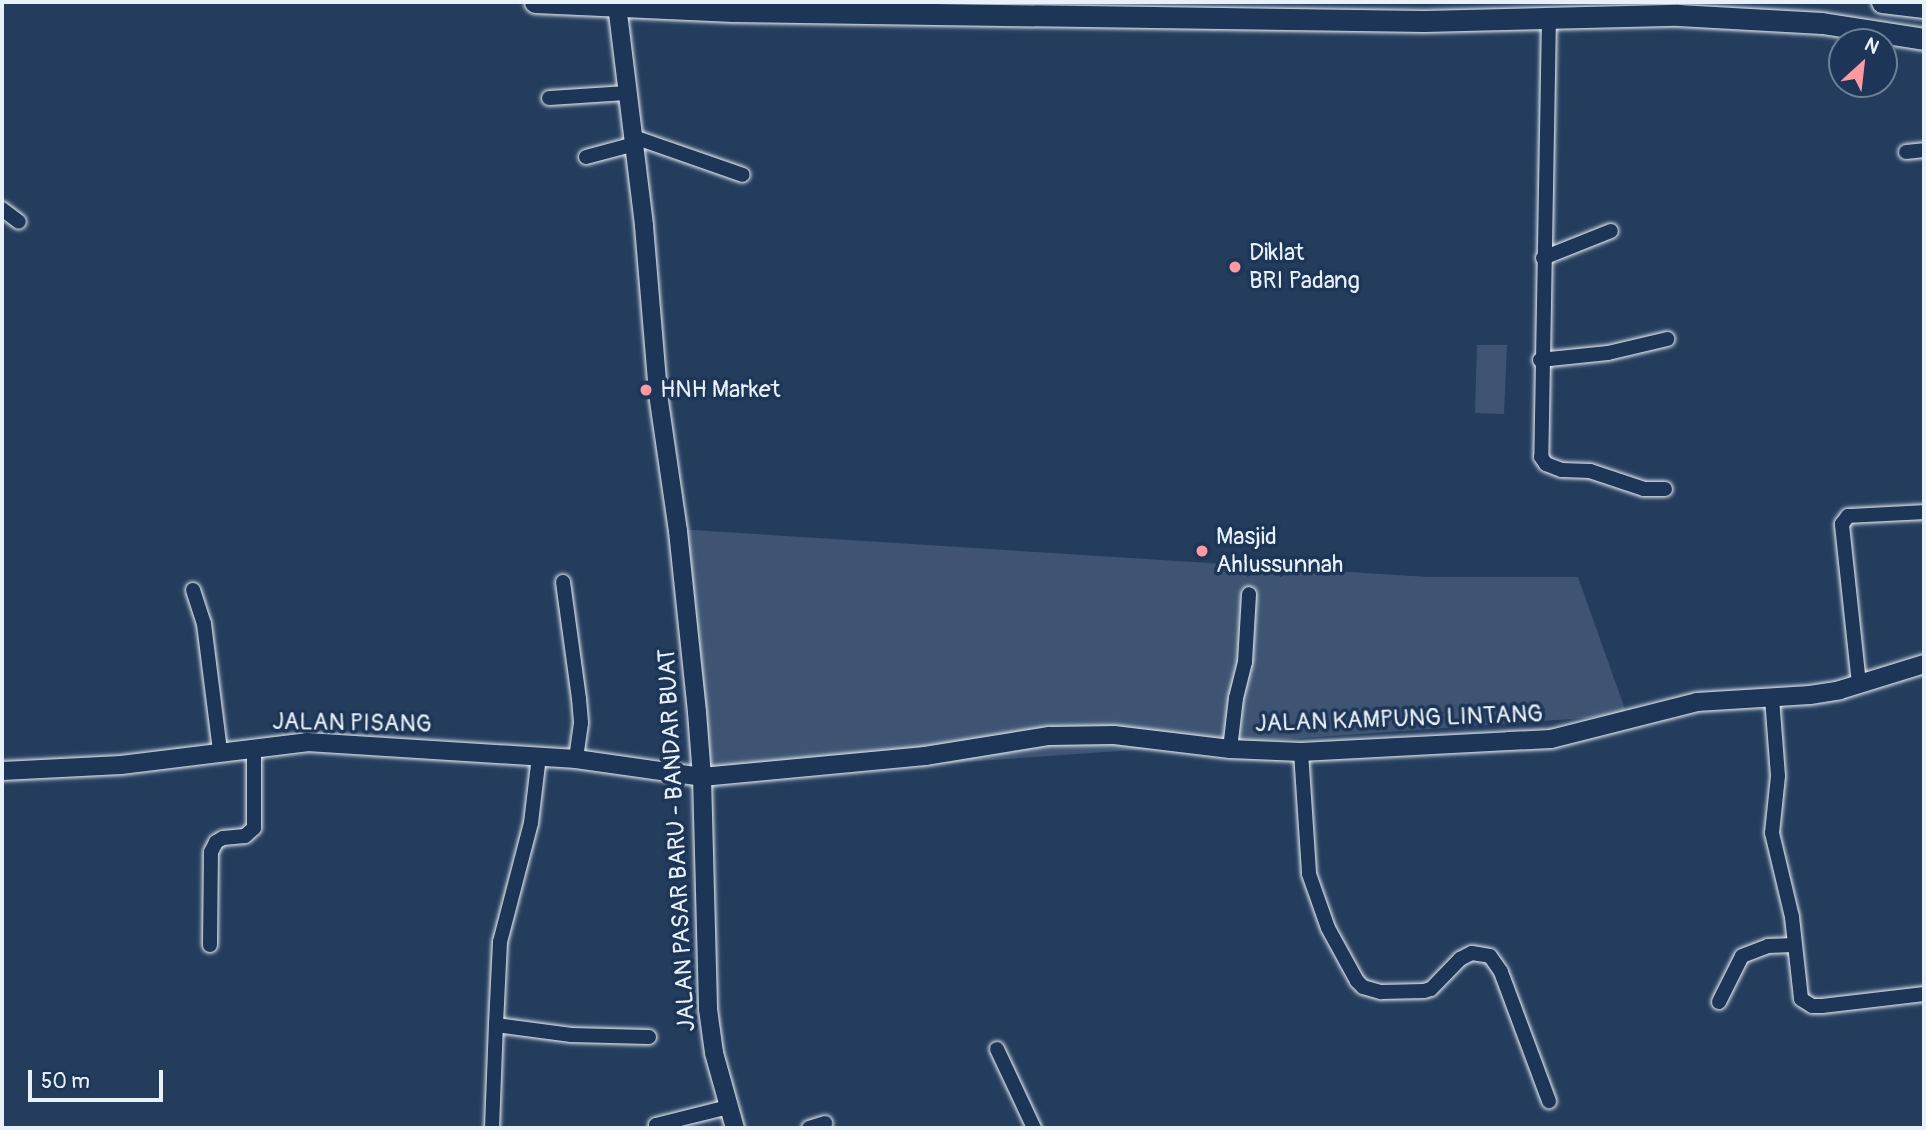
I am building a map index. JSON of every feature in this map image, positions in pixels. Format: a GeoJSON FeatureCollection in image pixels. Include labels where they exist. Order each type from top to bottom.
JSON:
{"type":"FeatureCollection","features":[{"type":"Feature","properties":{"kind":"main road"},"geometry":{"type":"LineString","coordinates":[[535,2],[900,7],[1424,21],[1549,17],[1678,8],[1822,23],[1924,39]]}},
{"type":"Feature","properties":{"kind":"main road"},"geometry":{"type":"LineString","coordinates":[[1882,2],[1924,7]]}},
{"type":"Feature","properties":{"kind":"street","name":"JALAN PASAR BARU - BANDAR BUAT"},"geometry":{"type":"LineString","coordinates":[[617,5],[634,140],[658,394],[678,531],[702,777],[708,1009],[727,1107],[734,1128]]}},
{"type":"Feature","properties":{"kind":"street"},"geometry":{"type":"LineString","coordinates":[[1549,17],[1540,360],[1541,457],[1546,464],[1562,470],[1590,471],[1644,489],[1665,489]]}},
{"type":"Feature","properties":{"kind":"street"},"geometry":{"type":"LineString","coordinates":[[549,98],[627,93]]}},
{"type":"Feature","properties":{"kind":"street"},"geometry":{"type":"LineString","coordinates":[[586,157],[634,140],[743,174]]}},
{"type":"Feature","properties":{"kind":"street"},"geometry":{"type":"LineString","coordinates":[[1906,152],[1924,150]]}},
{"type":"Feature","properties":{"kind":"street"},"geometry":{"type":"LineString","coordinates":[[2,209],[19,222]]}},
{"type":"Feature","properties":{"kind":"street"},"geometry":{"type":"LineString","coordinates":[[1543,258],[1611,232]]}},
{"type":"Feature","properties":{"kind":"street"},"geometry":{"type":"LineString","coordinates":[[1540,360],[1608,353],[1667,339]]}},
{"type":"Feature","properties":{"kind":"street"},"geometry":{"type":"LineString","coordinates":[[1859,684],[1842,524],[1848,516],[1924,512]]}},
{"type":"Feature","properties":{"kind":"street"},"geometry":{"type":"LineString","coordinates":[[563,582],[580,711],[576,759]]}},
{"type":"Feature","properties":{"kind":"street"},"geometry":{"type":"LineString","coordinates":[[193,590],[204,624],[220,751]]}},
{"type":"Feature","properties":{"kind":"street"},"geometry":{"type":"LineString","coordinates":[[1230,749],[1236,698],[1245,663],[1249,594]]}},
{"type":"Feature","properties":{"kind":"street","name":"JALAN KAMPUNG LINTANG"},"geometry":{"type":"LineString","coordinates":[[702,777],[925,756],[1049,736],[1114,735],[1230,749],[1301,752],[1551,739],[1697,702],[1810,695],[1859,684],[1924,664]]}},
{"type":"Feature","properties":{"kind":"street"},"geometry":{"type":"LineString","coordinates":[[1772,698],[1778,776],[1772,832],[1792,917],[1801,999],[1812,1006],[1924,994]]}},
{"type":"Feature","properties":{"kind":"street","name":"JALAN PISANG"},"geometry":{"type":"LineString","coordinates":[[2,771],[121,765],[307,742],[576,759],[702,777]]}},
{"type":"Feature","properties":{"kind":"street"},"geometry":{"type":"LineString","coordinates":[[210,945],[211,852],[216,842],[223,838],[245,836],[254,828],[254,747]]}},
{"type":"Feature","properties":{"kind":"street"},"geometry":{"type":"LineString","coordinates":[[1301,752],[1309,874],[1328,928],[1357,981],[1363,987],[1381,992],[1424,991],[1431,989],[1460,959],[1472,953],[1490,956],[1501,972],[1549,1101]]}},
{"type":"Feature","properties":{"kind":"street"},"geometry":{"type":"LineString","coordinates":[[492,1128],[500,942],[531,823],[539,756]]}},
{"type":"Feature","properties":{"kind":"street"},"geometry":{"type":"LineString","coordinates":[[1719,1002],[1742,956],[1768,946],[1794,945]]}},
{"type":"Feature","properties":{"kind":"street"},"geometry":{"type":"LineString","coordinates":[[496,1025],[571,1035],[649,1037]]}},
{"type":"Feature","properties":{"kind":"street"},"geometry":{"type":"LineString","coordinates":[[997,1049],[1034,1128]]}},
{"type":"Feature","properties":{"kind":"street"},"geometry":{"type":"LineString","coordinates":[[656,1128],[656,1125],[727,1107]]}},
{"type":"Feature","properties":{"kind":"street"},"geometry":{"type":"LineString","coordinates":[[809,1128],[825,1123]]}},
{"type":"Feature","properties":{"kind":"shaded area"},"geometry":{"type":"Polygon","coordinates":[[[1477,345],[1507,345],[1504,414],[1475,413],[1477,345]]]}},
{"type":"Feature","properties":{"kind":"shaded area"},"geometry":{"type":"Polygon","coordinates":[[[676,529],[1428,577],[1578,577],[1627,715],[696,781],[676,529]]]}},
{"type":"Feature","properties":{"kind":"place","name":"Diklat BRI Padang"},"geometry":{"type":"Point","coordinates":[1235,267]}},
{"type":"Feature","properties":{"kind":"place","name":"HNH Market"},"geometry":{"type":"Point","coordinates":[646,390]}},
{"type":"Feature","properties":{"kind":"place","name":"Masjid Ahlussunnah"},"geometry":{"type":"Point","coordinates":[1202,551]}}]}
